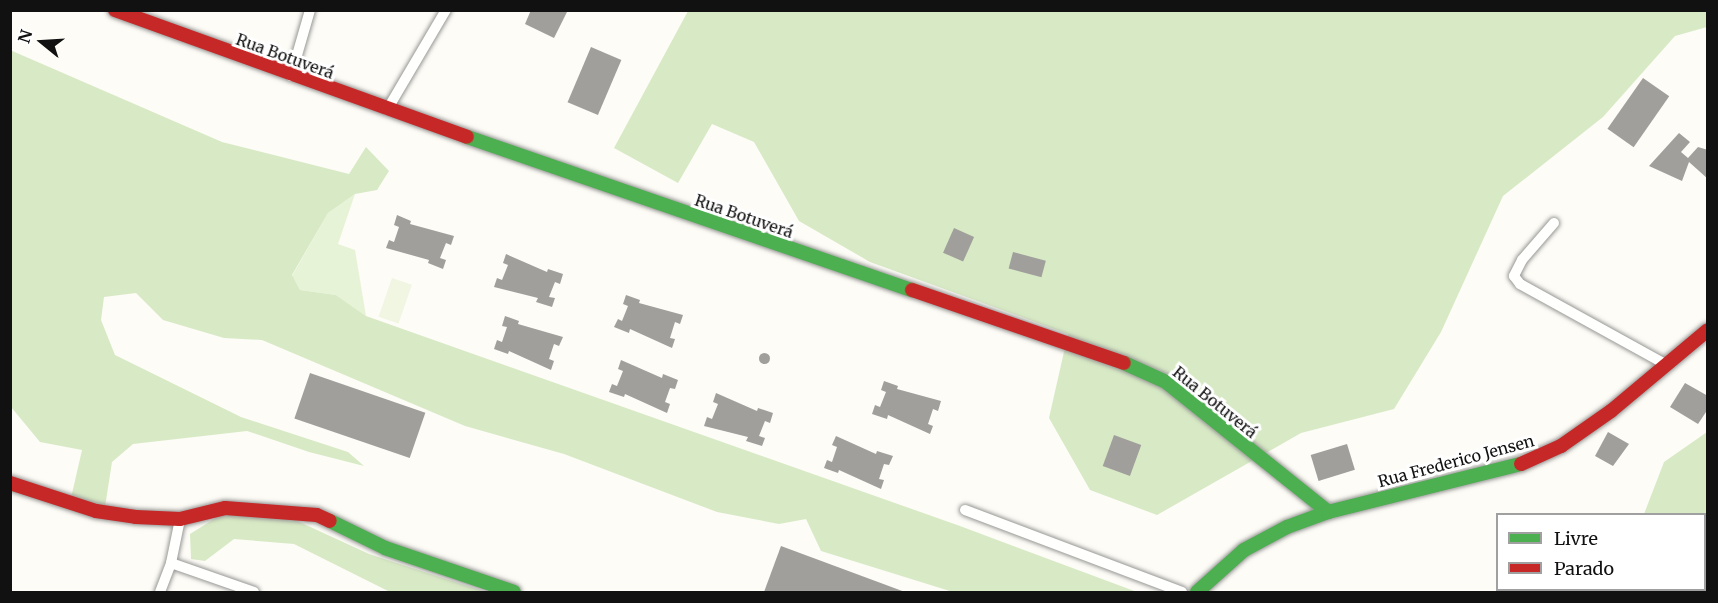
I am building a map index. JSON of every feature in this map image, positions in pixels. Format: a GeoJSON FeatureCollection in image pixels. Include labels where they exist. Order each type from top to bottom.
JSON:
{"type":"FeatureCollection","features":[{"type":"Feature","properties":{"kind":"street","name":"Rua Botuverá"},"geometry":{"type":"LineString","coordinates":[[115,10],[387,110],[1147,371],[1166,382],[1328,512]]}},
{"type":"Feature","properties":{"kind":"street"},"geometry":{"type":"LineString","coordinates":[[291,76],[310,10]]}},
{"type":"Feature","properties":{"kind":"street"},"geometry":{"type":"LineString","coordinates":[[387,110],[446,10]]}},
{"type":"Feature","properties":{"kind":"street"},"geometry":{"type":"LineString","coordinates":[[1554,223],[1522,260],[1514,276],[1520,284],[1667,365]]}},
{"type":"Feature","properties":{"kind":"street","name":"Rua Frederico Jensen"},"geometry":{"type":"LineString","coordinates":[[1197,592],[1260,540],[1328,512],[1540,456],[1578,436],[1707,330]]}},
{"type":"Feature","properties":{"kind":"street"},"geometry":{"type":"LineString","coordinates":[[10,483],[96,511],[180,519],[225,508],[317,515],[385,548],[514,592]]}},
{"type":"Feature","properties":{"kind":"street"},"geometry":{"type":"LineString","coordinates":[[965,510],[1182,592]]}},
{"type":"Feature","properties":{"kind":"street"},"geometry":{"type":"LineString","coordinates":[[160,592],[171,563],[180,519]]}},
{"type":"Feature","properties":{"kind":"street"},"geometry":{"type":"LineString","coordinates":[[171,563],[254,592]]}},
{"type":"Feature","properties":{"kind":"green space"},"geometry":{"type":"Polygon","coordinates":[[[688,11],[1707,11],[1707,27],[1675,36],[1603,117],[1503,196],[1441,332],[1394,409],[1301,433],[1157,515],[1090,490],[1049,418],[1068,334],[870,262],[799,221],[754,142],[712,124],[678,183],[614,148],[688,11]]]}},
{"type":"Feature","properties":{"kind":"green space"},"geometry":{"type":"Polygon","coordinates":[[[10,50],[222,142],[349,174],[366,147],[389,171],[377,190],[355,194],[328,213],[292,275],[300,290],[336,295],[366,316],[960,526],[1137,592],[953,592],[821,551],[806,519],[779,524],[717,512],[564,454],[465,426],[262,340],[224,338],[163,320],[136,293],[104,297],[101,320],[115,355],[241,417],[348,452],[364,466],[309,452],[247,431],[133,444],[112,462],[105,507],[71,498],[82,450],[40,442],[11,407],[10,50]]]}},
{"type":"Feature","properties":{"kind":"green space"},"geometry":{"type":"Polygon","coordinates":[[[355,194],[338,244],[355,250],[366,316],[336,295],[300,290],[292,276],[328,213],[355,194]]]}},
{"type":"Feature","properties":{"kind":"green space"},"geometry":{"type":"Polygon","coordinates":[[[392,278],[412,285],[399,324],[379,317],[392,278]]]}},
{"type":"Feature","properties":{"kind":"green space"},"geometry":{"type":"Polygon","coordinates":[[[1707,432],[1707,592],[1621,592],[1620,591],[1706,591],[1706,513],[1644,513],[1664,462],[1707,432]]]}},
{"type":"Feature","properties":{"kind":"green space"},"geometry":{"type":"Polygon","coordinates":[[[222,514],[293,519],[369,554],[486,592],[390,592],[294,544],[234,539],[205,561],[191,559],[190,534],[222,514]]]}},
{"type":"Feature","properties":{"kind":"building"},"geometry":{"type":"Polygon","coordinates":[[[531,10],[568,10],[554,38],[525,24],[531,10]]]}},
{"type":"Feature","properties":{"kind":"building"},"geometry":{"type":"Polygon","coordinates":[[[591,47],[621,60],[598,115],[568,102],[591,47]]]}},
{"type":"Feature","properties":{"kind":"building"},"geometry":{"type":"Polygon","coordinates":[[[1643,78],[1669,96],[1634,147],[1607,129],[1643,78]]]}},
{"type":"Feature","properties":{"kind":"building"},"geometry":{"type":"Polygon","coordinates":[[[1679,133],[1690,142],[1681,152],[1688,158],[1698,147],[1708,150],[1708,179],[1689,162],[1682,181],[1649,166],[1679,133]]]}},
{"type":"Feature","properties":{"kind":"building"},"geometry":{"type":"Polygon","coordinates":[[[397,215],[411,221],[410,224],[454,236],[451,245],[446,243],[440,258],[446,260],[443,269],[428,263],[429,260],[386,248],[389,240],[394,242],[399,227],[394,225],[397,215]]]}},
{"type":"Feature","properties":{"kind":"building"},"geometry":{"type":"Polygon","coordinates":[[[954,228],[974,237],[963,262],[943,253],[954,228]]]}},
{"type":"Feature","properties":{"kind":"building"},"geometry":{"type":"Polygon","coordinates":[[[1013,252],[1046,261],[1041,277],[1009,268],[1013,252]]]}},
{"type":"Feature","properties":{"kind":"building"},"geometry":{"type":"Polygon","coordinates":[[[506,254],[547,272],[548,269],[563,274],[560,284],[555,282],[549,297],[555,298],[552,307],[536,302],[538,298],[494,287],[497,278],[502,280],[508,265],[503,263],[506,254]]]}},
{"type":"Feature","properties":{"kind":"building"},"geometry":{"type":"Polygon","coordinates":[[[626,295],[640,300],[639,303],[683,315],[680,324],[675,322],[670,338],[675,339],[672,348],[630,329],[629,333],[614,327],[618,319],[622,321],[628,306],[623,304],[626,295]]]}},
{"type":"Feature","properties":{"kind":"building"},"geometry":{"type":"Polygon","coordinates":[[[505,316],[519,321],[518,324],[563,337],[559,346],[554,344],[549,359],[554,361],[551,370],[509,351],[508,354],[494,349],[497,340],[502,342],[507,327],[502,326],[505,316]]]}},
{"type":"Feature","properties":{"kind":"building"},"geometry":{"type":"Polygon","coordinates":[[[764,352],[770,358],[764,364],[758,358],[764,352]]]}},
{"type":"Feature","properties":{"kind":"building"},"geometry":{"type":"Polygon","coordinates":[[[621,360],[662,378],[663,374],[678,380],[675,389],[670,388],[665,402],[670,404],[667,413],[625,394],[624,397],[609,392],[612,384],[617,386],[623,371],[618,369],[621,360]]]}},
{"type":"Feature","properties":{"kind":"building"},"geometry":{"type":"Polygon","coordinates":[[[310,373],[425,413],[410,458],[294,418],[310,373]]]}},
{"type":"Feature","properties":{"kind":"building"},"geometry":{"type":"Polygon","coordinates":[[[884,381],[898,386],[897,389],[941,401],[938,411],[933,409],[928,424],[933,426],[930,434],[888,415],[887,419],[872,414],[875,405],[880,407],[886,392],[881,390],[884,381]]]}},
{"type":"Feature","properties":{"kind":"building"},"geometry":{"type":"Polygon","coordinates":[[[1685,383],[1708,396],[1708,409],[1698,424],[1670,407],[1685,383]]]}},
{"type":"Feature","properties":{"kind":"building"},"geometry":{"type":"Polygon","coordinates":[[[716,393],[757,411],[758,408],[773,413],[770,423],[765,421],[759,436],[765,438],[762,446],[746,441],[748,437],[704,426],[707,417],[712,419],[718,404],[713,402],[716,393]]]}},
{"type":"Feature","properties":{"kind":"building"},"geometry":{"type":"Polygon","coordinates":[[[1608,432],[1629,444],[1613,466],[1595,456],[1608,432]]]}},
{"type":"Feature","properties":{"kind":"building"},"geometry":{"type":"Polygon","coordinates":[[[1114,435],[1141,445],[1130,476],[1103,466],[1114,435]]]}},
{"type":"Feature","properties":{"kind":"building"},"geometry":{"type":"Polygon","coordinates":[[[836,436],[876,454],[877,451],[893,456],[889,465],[884,464],[879,479],[884,480],[881,489],[839,470],[838,473],[824,468],[827,460],[832,462],[837,447],[832,445],[836,436]]]}},
{"type":"Feature","properties":{"kind":"building"},"geometry":{"type":"Polygon","coordinates":[[[1347,444],[1355,470],[1319,481],[1311,455],[1347,444]]]}},
{"type":"Feature","properties":{"kind":"building"},"geometry":{"type":"Polygon","coordinates":[[[781,546],[905,592],[764,592],[781,546]]]}},
{"type":"Feature","properties":{"kind":"traffic: fast"},"geometry":{"type":"LineString","coordinates":[[467,137],[912,290]]}},
{"type":"Feature","properties":{"kind":"traffic: fast"},"geometry":{"type":"LineString","coordinates":[[1124,363],[1166,382],[1328,512]]}},
{"type":"Feature","properties":{"kind":"traffic: fast"},"geometry":{"type":"LineString","coordinates":[[1197,592],[1244,550],[1287,527],[1328,512],[1521,464]]}},
{"type":"Feature","properties":{"kind":"traffic: fast"},"geometry":{"type":"LineString","coordinates":[[330,521],[385,548],[514,592]]}},
{"type":"Feature","properties":{"kind":"traffic: jam"},"geometry":{"type":"LineString","coordinates":[[115,10],[467,137]]}},
{"type":"Feature","properties":{"kind":"traffic: jam"},"geometry":{"type":"LineString","coordinates":[[912,290],[1124,363]]}},
{"type":"Feature","properties":{"kind":"traffic: jam"},"geometry":{"type":"LineString","coordinates":[[1521,464],[1561,446],[1611,411],[1708,330]]}},
{"type":"Feature","properties":{"kind":"traffic: jam"},"geometry":{"type":"LineString","coordinates":[[10,483],[96,511],[136,517],[180,519],[225,508],[317,515],[330,521]]}}]}
